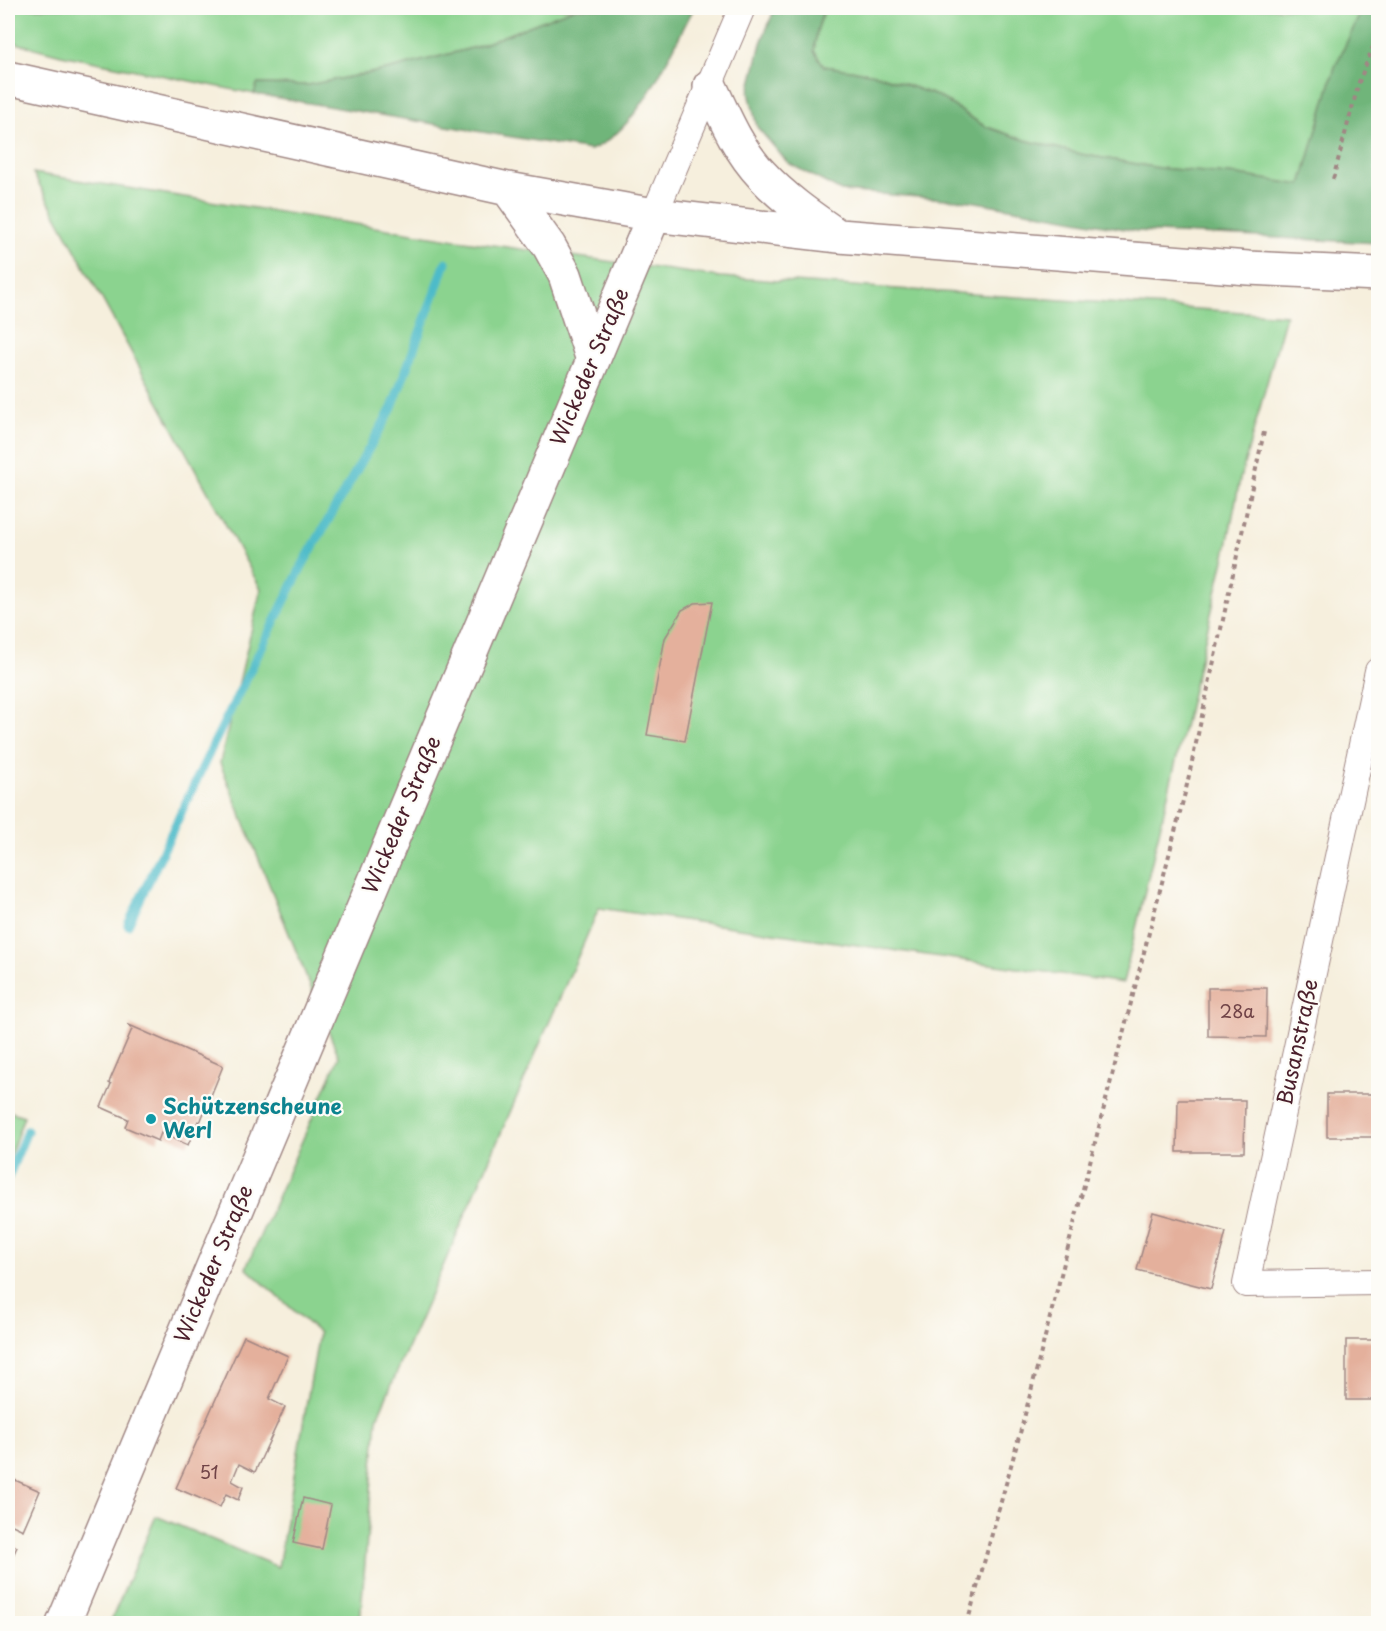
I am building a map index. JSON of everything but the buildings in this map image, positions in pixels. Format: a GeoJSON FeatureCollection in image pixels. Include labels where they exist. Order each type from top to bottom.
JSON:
{"type":"FeatureCollection","features":[{"type":"Feature","properties":{"kind":"main road"},"geometry":{"type":"LineString","coordinates":[[8,78],[508,189],[654,215],[838,236],[1248,268],[1378,274]]}},
{"type":"Feature","properties":{"kind":"main road"},"geometry":{"type":"LineString","coordinates":[[710,86],[730,127],[760,173],[794,205],[838,236]]}},
{"type":"Feature","properties":{"kind":"main road"},"geometry":{"type":"LineString","coordinates":[[508,189],[549,246],[565,275],[593,360]]}},
{"type":"Feature","properties":{"kind":"main road","name":"Wickeder Straße"},"geometry":{"type":"LineString","coordinates":[[63,1623],[654,215]]}},
{"type":"Feature","properties":{"kind":"street","name":"Wickeder Straße"},"geometry":{"type":"LineString","coordinates":[[654,215],[742,8]]}},
{"type":"Feature","properties":{"kind":"street","name":"Busanstraße"},"geometry":{"type":"LineString","coordinates":[[1378,671],[1246,1284],[1378,1282]]}},
{"type":"Feature","properties":{"kind":"path"},"geometry":{"type":"LineString","coordinates":[[1333,179],[1359,82],[1378,34]]}},
{"type":"Feature","properties":{"kind":"path"},"geometry":{"type":"LineString","coordinates":[[967,1623],[1022,1425],[1186,789],[1264,432]]}},
{"type":"Feature","properties":{"kind":"green space"},"geometry":{"type":"Polygon","coordinates":[[[8,8],[575,8],[476,47],[391,69],[308,85],[258,84],[254,94],[61,55],[8,41],[8,8]]]}},
{"type":"Feature","properties":{"kind":"green space"},"geometry":{"type":"Polygon","coordinates":[[[575,8],[694,8],[663,68],[638,109],[608,141],[590,150],[254,94],[257,84],[308,85],[391,69],[476,47],[575,8]]]}},
{"type":"Feature","properties":{"kind":"green space"},"geometry":{"type":"Polygon","coordinates":[[[775,8],[824,8],[814,51],[824,66],[876,74],[940,97],[984,126],[1025,140],[1080,154],[1159,168],[1238,175],[1301,185],[1335,67],[1363,8],[1378,8],[1378,243],[1136,231],[971,201],[841,191],[788,163],[757,127],[749,92],[761,43],[775,8]]]}},
{"type":"Feature","properties":{"kind":"green space"},"geometry":{"type":"Polygon","coordinates":[[[825,8],[1363,8],[1335,67],[1301,185],[1238,175],[1159,168],[1080,154],[1025,140],[984,126],[940,97],[876,74],[824,66],[814,51],[817,31],[825,8]]]}},
{"type":"Feature","properties":{"kind":"green space"},"geometry":{"type":"Polygon","coordinates":[[[33,173],[450,239],[720,277],[1286,315],[1240,479],[1226,551],[1123,983],[599,908],[377,1418],[360,1623],[110,1623],[156,1516],[278,1567],[319,1333],[246,1268],[339,1057],[220,763],[261,589],[33,173]]]}},
{"type":"Feature","properties":{"kind":"green space"},"geometry":{"type":"Polygon","coordinates":[[[8,1111],[24,1116],[8,1162],[8,1111]]]}},
{"type":"Feature","properties":{"kind":"waterway"},"geometry":{"type":"LineString","coordinates":[[128,925],[212,747],[302,566],[392,408],[446,262]]}},
{"type":"Feature","properties":{"kind":"waterway"},"geometry":{"type":"LineString","coordinates":[[8,1177],[27,1131]]}},
{"type":"Feature","properties":{"kind":"place","name":"Schützenscheune Werl"},"geometry":{"type":"Point","coordinates":[151,1119]}}]}
